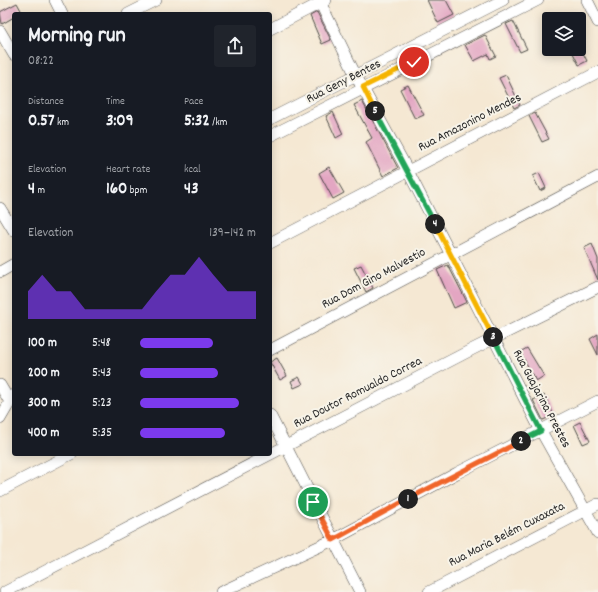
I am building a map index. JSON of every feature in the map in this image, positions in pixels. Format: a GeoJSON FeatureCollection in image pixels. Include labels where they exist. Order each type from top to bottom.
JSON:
{"type":"FeatureCollection","features":[{"type":"Feature","properties":{"kind":"street"},"geometry":{"type":"LineString","coordinates":[[55,0],[58,12]]}},
{"type":"Feature","properties":{"kind":"street"},"geometry":{"type":"LineString","coordinates":[[132,12],[156,0]]}},
{"type":"Feature","properties":{"kind":"street","name":"Rua Geny Bentes"},"geometry":{"type":"LineString","coordinates":[[272,118],[503,0]]}},
{"type":"Feature","properties":{"kind":"street","name":"Rua Geny Bentes"},"geometry":{"type":"LineString","coordinates":[[272,135],[363,87],[538,0]]}},
{"type":"Feature","properties":{"kind":"street"},"geometry":{"type":"LineString","coordinates":[[586,0],[598,22]]}},
{"type":"Feature","properties":{"kind":"street"},"geometry":{"type":"LineString","coordinates":[[272,28],[322,1]]}},
{"type":"Feature","properties":{"kind":"street","name":"Rua Guajarina Prestes"},"geometry":{"type":"LineString","coordinates":[[322,1],[356,76],[408,171],[541,431],[598,533]]}},
{"type":"Feature","properties":{"kind":"street"},"geometry":{"type":"LineString","coordinates":[[0,31],[12,51]]}},
{"type":"Feature","properties":{"kind":"street","name":"Rua Amazonino Mendes"},"geometry":{"type":"LineString","coordinates":[[272,242],[598,72]]}},
{"type":"Feature","properties":{"kind":"street","name":"Rua Dom Gino Malvestio"},"geometry":{"type":"LineString","coordinates":[[272,349],[598,177]]}},
{"type":"Feature","properties":{"kind":"street"},"geometry":{"type":"LineString","coordinates":[[0,208],[12,228]]}},
{"type":"Feature","properties":{"kind":"street"},"geometry":{"type":"LineString","coordinates":[[0,272],[12,265]]}},
{"type":"Feature","properties":{"kind":"street","name":"Rua Doutor Romualdo Correa"},"geometry":{"type":"LineString","coordinates":[[272,453],[598,287]]}},
{"type":"Feature","properties":{"kind":"street"},"geometry":{"type":"LineString","coordinates":[[0,386],[12,398],[0,419]]}},
{"type":"Feature","properties":{"kind":"street"},"geometry":{"type":"LineString","coordinates":[[221,592],[333,540],[457,473],[598,401]]}},
{"type":"Feature","properties":{"kind":"street"},"geometry":{"type":"LineString","coordinates":[[272,419],[360,592]]}},
{"type":"Feature","properties":{"kind":"street"},"geometry":{"type":"LineString","coordinates":[[0,491],[67,456]]}},
{"type":"Feature","properties":{"kind":"street","name":"Rua Doutor Romualdo Correa"},"geometry":{"type":"LineString","coordinates":[[5,592],[267,456]]}},
{"type":"Feature","properties":{"kind":"street","name":"Rua Maria Belém Cuxaxata"},"geometry":{"type":"LineString","coordinates":[[429,592],[598,504]]}},
{"type":"Feature","properties":{"kind":"building"},"geometry":{"type":"Polygon","coordinates":[[[427,0],[446,0],[454,15],[438,23],[427,0]]]}},
{"type":"Feature","properties":{"kind":"building"},"geometry":{"type":"Polygon","coordinates":[[[17,3],[22,12],[12,12],[12,18],[2,24],[0,12],[17,3]]]}},
{"type":"Feature","properties":{"kind":"building"},"geometry":{"type":"Polygon","coordinates":[[[317,12],[331,40],[322,44],[310,16],[317,12]]]}},
{"type":"Feature","properties":{"kind":"building"},"geometry":{"type":"Polygon","coordinates":[[[513,21],[527,49],[520,52],[506,24],[513,21]]]}},
{"type":"Feature","properties":{"kind":"building"},"geometry":{"type":"Polygon","coordinates":[[[485,35],[496,56],[490,59],[488,54],[474,61],[465,45],[485,35]]]}},
{"type":"Feature","properties":{"kind":"building"},"geometry":{"type":"Polygon","coordinates":[[[574,56],[584,56],[587,61],[579,65],[574,56]]]}},
{"type":"Feature","properties":{"kind":"building"},"geometry":{"type":"Polygon","coordinates":[[[506,75],[520,105],[514,108],[499,78],[506,75]]]}},
{"type":"Feature","properties":{"kind":"building"},"geometry":{"type":"Polygon","coordinates":[[[408,85],[424,115],[415,119],[400,89],[408,85]]]}},
{"type":"Feature","properties":{"kind":"building"},"geometry":{"type":"Polygon","coordinates":[[[362,101],[398,168],[383,176],[366,142],[372,138],[354,105],[362,101]]]}},
{"type":"Feature","properties":{"kind":"building"},"geometry":{"type":"Polygon","coordinates":[[[333,112],[343,134],[336,138],[326,116],[333,112]]]}},
{"type":"Feature","properties":{"kind":"building"},"geometry":{"type":"Polygon","coordinates":[[[535,113],[549,139],[542,142],[529,116],[535,113]]]}},
{"type":"Feature","properties":{"kind":"building"},"geometry":{"type":"Polygon","coordinates":[[[329,167],[344,193],[333,199],[319,173],[329,167]]]}},
{"type":"Feature","properties":{"kind":"building"},"geometry":{"type":"Polygon","coordinates":[[[539,173],[546,188],[540,191],[533,176],[539,173]]]}},
{"type":"Feature","properties":{"kind":"building"},"geometry":{"type":"Polygon","coordinates":[[[592,244],[598,259],[598,280],[584,248],[592,244]]]}},
{"type":"Feature","properties":{"kind":"building"},"geometry":{"type":"Polygon","coordinates":[[[361,265],[373,288],[366,292],[354,268],[361,265]]]}},
{"type":"Feature","properties":{"kind":"building"},"geometry":{"type":"Polygon","coordinates":[[[448,265],[467,302],[454,308],[437,270],[448,265]]]}},
{"type":"Feature","properties":{"kind":"building"},"geometry":{"type":"Polygon","coordinates":[[[598,334],[598,355],[590,339],[598,334]]]}},
{"type":"Feature","properties":{"kind":"building"},"geometry":{"type":"Polygon","coordinates":[[[527,348],[544,376],[536,381],[520,352],[527,348]]]}},
{"type":"Feature","properties":{"kind":"building"},"geometry":{"type":"Polygon","coordinates":[[[277,358],[287,376],[280,380],[272,366],[272,361],[277,358]]]}},
{"type":"Feature","properties":{"kind":"building"},"geometry":{"type":"Polygon","coordinates":[[[299,377],[303,384],[294,388],[291,381],[299,377]]]}},
{"type":"Feature","properties":{"kind":"building"},"geometry":{"type":"Polygon","coordinates":[[[544,395],[554,415],[543,420],[533,400],[544,395]]]}},
{"type":"Feature","properties":{"kind":"building"},"geometry":{"type":"Polygon","coordinates":[[[580,422],[590,441],[583,444],[574,425],[580,422]]]}},
{"type":"Feature","properties":{"kind":"route"},"geometry":{"type":"LineString","coordinates":[[313,502],[333,540],[457,473],[541,431],[451,254],[363,87],[414,62]]}}]}
